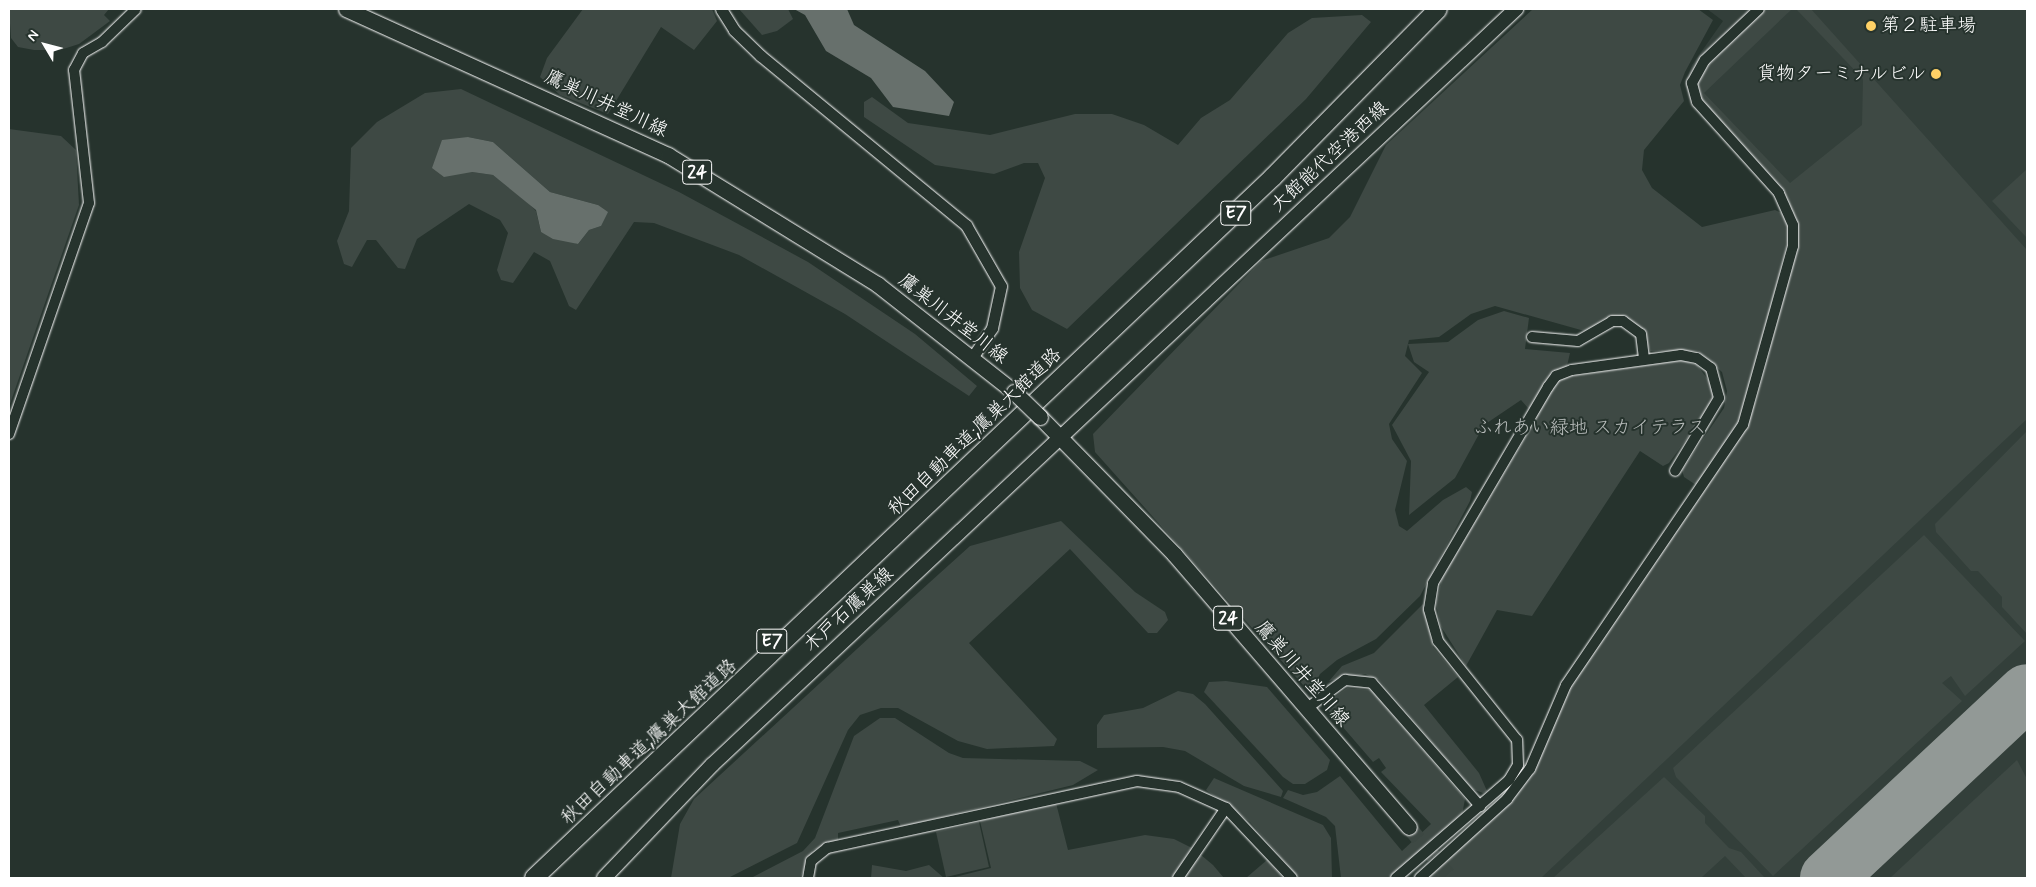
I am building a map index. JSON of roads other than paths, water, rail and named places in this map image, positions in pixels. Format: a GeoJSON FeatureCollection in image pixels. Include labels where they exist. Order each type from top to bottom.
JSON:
{"type":"FeatureCollection","features":[{"type":"Feature","properties":{"kind":"highway","name":"秋田自動車道;鷹巣大館道路"},"geometry":{"type":"LineString","coordinates":[[522,878],[1200,235],[1424,9]]}},
{"type":"Feature","properties":{"kind":"highway","name":"秋田自動車道;鷹巣大館道路"},"geometry":{"type":"LineString","coordinates":[[534,878],[1273,177],[1438,9]]}},
{"type":"Feature","properties":{"kind":"main road","name":"鷹巣川井堂川線"},"geometry":{"type":"LineString","coordinates":[[346,9],[668,155],[834,255],[972,358],[1014,392],[1061,436],[1168,547],[1409,827]]}},
{"type":"Feature","properties":{"kind":"main road","name":"大館能代空港西線"},"geometry":{"type":"LineString","coordinates":[[1061,436],[1516,9]]}},
{"type":"Feature","properties":{"kind":"main road","name":"木戸石鷹巣線"},"geometry":{"type":"LineString","coordinates":[[604,878],[712,765],[1061,436]]}},
{"type":"Feature","properties":{"kind":"street"},"geometry":{"type":"LineString","coordinates":[[9,434],[89,203],[74,70],[83,53],[102,42],[136,9]]}},
{"type":"Feature","properties":{"kind":"street"},"geometry":{"type":"LineString","coordinates":[[721,9],[734,30],[761,56],[966,226],[1000,286],[995,322],[972,358]]}},
{"type":"Feature","properties":{"kind":"street"},"geometry":{"type":"LineString","coordinates":[[1420,878],[1507,799],[1530,769],[1566,685],[1743,425],[1793,246],[1793,225],[1779,193],[1697,102],[1692,84],[1705,60],[1759,9]]}},
{"type":"Feature","properties":{"kind":"street"},"geometry":{"type":"LineString","coordinates":[[1532,338],[1578,341],[1612,321],[1624,321],[1641,334],[1644,359]]}},
{"type":"Feature","properties":{"kind":"street"},"geometry":{"type":"LineString","coordinates":[[1396,878],[1509,780],[1520,752],[1508,727],[1438,641],[1430,608],[1433,583],[1556,376],[1644,359],[1681,355],[1697,358],[1711,368],[1717,380],[1717,404],[1675,471]]}},
{"type":"Feature","properties":{"kind":"street"},"geometry":{"type":"LineString","coordinates":[[1306,709],[1345,680],[1372,683],[1480,806]]}},
{"type":"Feature","properties":{"kind":"street"},"geometry":{"type":"LineString","coordinates":[[808,878],[811,861],[827,848],[1117,782],[1179,787],[1226,808],[1292,878]]}},
{"type":"Feature","properties":{"kind":"street"},"geometry":{"type":"LineString","coordinates":[[1178,878],[1226,808]]}},
{"type":"Feature","properties":{"kind":"tunnel"},"geometry":{"type":"LineString","coordinates":[[1409,827],[1452,878]]}},
{"type":"Feature","properties":{"kind":"place","name":"第２駐車場"},"geometry":{"type":"Point","coordinates":[1871,26]}},
{"type":"Feature","properties":{"kind":"place","name":"貨物ターミナルビル"},"geometry":{"type":"Point","coordinates":[1936,74]}},
{"type":"Feature","properties":{"kind":"park label","name":"ふれあい緑地 スカイテラス"},"geometry":{"type":"Point","coordinates":[1590,428]}}]}
